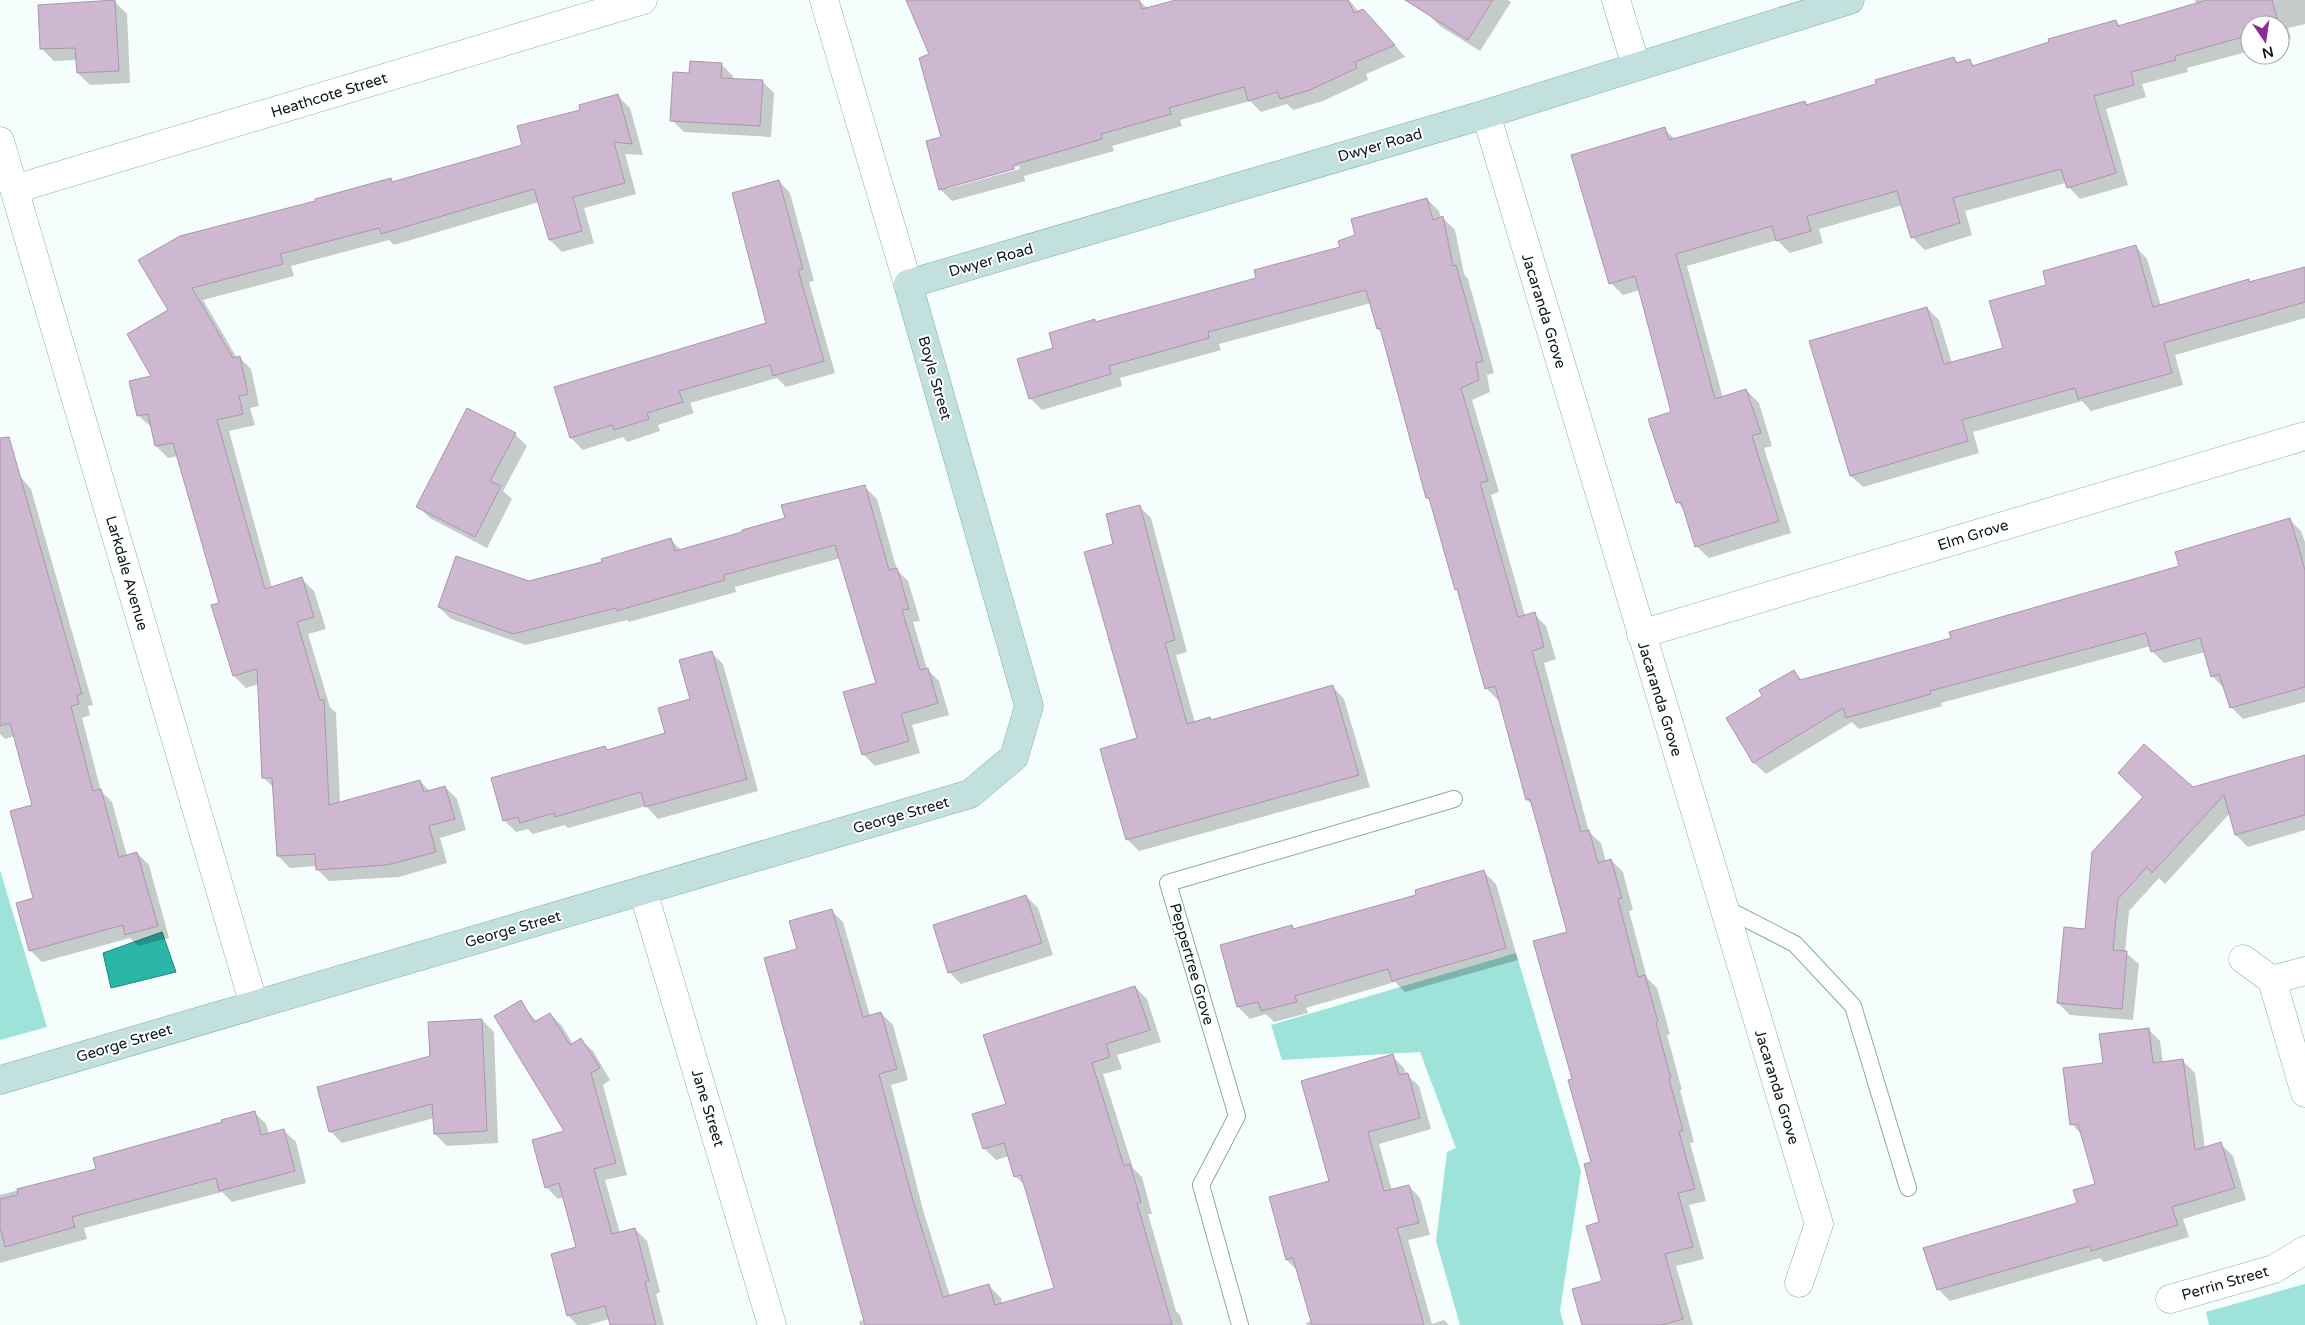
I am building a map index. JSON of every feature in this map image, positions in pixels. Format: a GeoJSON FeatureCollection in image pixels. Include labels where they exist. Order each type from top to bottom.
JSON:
{"type":"FeatureCollection","features":[{"type":"Feature","properties":{"kind":"street","name":"Heathcote Street"},"geometry":{"type":"LineString","coordinates":[[15,189],[643,0]]}},
{"type":"Feature","properties":{"kind":"street","name":"Boyle Street"},"geometry":{"type":"LineString","coordinates":[[824,0],[1029,706],[1014,757]]}},
{"type":"Feature","properties":{"kind":"street"},"geometry":{"type":"LineString","coordinates":[[1616,0],[1636,66]]}},
{"type":"Feature","properties":{"kind":"street","name":"Dwyer Road"},"geometry":{"type":"LineString","coordinates":[[908,284],[1486,114],[1850,0]]}},
{"type":"Feature","properties":{"kind":"street","name":"Jacaranda Grove"},"geometry":{"type":"LineString","coordinates":[[1486,114],[1640,634],[1819,1224],[1799,1283]]}},
{"type":"Feature","properties":{"kind":"street","name":"Larkdale Avenue"},"geometry":{"type":"LineString","coordinates":[[0,141],[254,1005]]}},
{"type":"Feature","properties":{"kind":"street","name":"Elm Grove"},"geometry":{"type":"LineString","coordinates":[[1640,634],[2305,436]]}},
{"type":"Feature","properties":{"kind":"street","name":"George Street"},"geometry":{"type":"LineString","coordinates":[[0,1080],[970,794],[1014,757]]}},
{"type":"Feature","properties":{"kind":"street","name":"Jane Street"},"geometry":{"type":"LineString","coordinates":[[643,891],[772,1325]]}},
{"type":"Feature","properties":{"kind":"street"},"geometry":{"type":"LineString","coordinates":[[2244,959],[2272,980],[2305,1093]]}},
{"type":"Feature","properties":{"kind":"street"},"geometry":{"type":"LineString","coordinates":[[2272,980],[2305,971]]}},
{"type":"Feature","properties":{"kind":"street","name":"Perrin Street"},"geometry":{"type":"LineString","coordinates":[[2170,1300],[2274,1269],[2305,1250]]}},
{"type":"Feature","properties":{"kind":"lane","name":"Peppertree Grove"},"geometry":{"type":"LineString","coordinates":[[1240,1325],[1200,1185],[1237,1116],[1168,883],[1454,799]]}},
{"type":"Feature","properties":{"kind":"lane"},"geometry":{"type":"LineString","coordinates":[[1723,907],[1795,944],[1852,1006],[1908,1188]]}},
{"type":"Feature","properties":{"kind":"shaded area"},"geometry":{"type":"Polygon","coordinates":[[[0,870],[47,1027],[0,1040],[0,870]]]}},
{"type":"Feature","properties":{"kind":"shaded area"},"geometry":{"type":"Polygon","coordinates":[[[162,932],[176,972],[111,988],[103,953],[162,932]]]}},
{"type":"Feature","properties":{"kind":"shaded area"},"geometry":{"type":"Polygon","coordinates":[[[1516,953],[1581,1171],[1560,1311],[1564,1325],[1460,1325],[1436,1241],[1447,1152],[1456,1148],[1420,1052],[1282,1060],[1271,1025],[1516,953]]]}},
{"type":"Feature","properties":{"kind":"shaded area"},"geometry":{"type":"Polygon","coordinates":[[[2305,1284],[2305,1325],[2209,1325],[2206,1312],[2305,1284]]]}},
{"type":"Feature","properties":{"kind":"building"},"geometry":{"type":"Polygon","coordinates":[[[115,0],[119,71],[77,73],[75,48],[40,49],[38,5],[115,0]]]}},
{"type":"Feature","properties":{"kind":"building"},"geometry":{"type":"Polygon","coordinates":[[[906,0],[1139,0],[1142,9],[1176,0],[1348,0],[1354,13],[1363,9],[1395,45],[1355,62],[1357,68],[1310,90],[1280,99],[1277,92],[1248,101],[1244,87],[1169,108],[1171,114],[1101,134],[1102,139],[1013,165],[1014,169],[939,190],[926,141],[941,137],[919,58],[929,54],[906,0]]]}},
{"type":"Feature","properties":{"kind":"building"},"geometry":{"type":"Polygon","coordinates":[[[1405,0],[1493,0],[1468,40],[1405,0]]]}},
{"type":"Feature","properties":{"kind":"building"},"geometry":{"type":"Polygon","coordinates":[[[2207,0],[2272,0],[2276,15],[2240,15],[2240,38],[2175,56],[2176,60],[2131,72],[2134,85],[2094,96],[2116,173],[2067,188],[2061,169],[1953,198],[1960,223],[1911,238],[1897,191],[1807,216],[1811,231],[1776,241],[1772,226],[1676,254],[1715,399],[1746,389],[1761,433],[1752,436],[1779,521],[1695,547],[1681,502],[1676,503],[1648,419],[1671,412],[1635,276],[1609,284],[1571,155],[1665,127],[1669,140],[1805,101],[1806,105],[1876,84],[1875,80],[1954,57],[1956,63],[1970,59],[1972,66],[2049,42],[2048,39],[2116,20],[2118,26],[2207,0]]]}},
{"type":"Feature","properties":{"kind":"building"},"geometry":{"type":"Polygon","coordinates":[[[690,61],[722,63],[721,78],[763,80],[760,126],[670,121],[673,72],[689,73],[690,61]]]}},
{"type":"Feature","properties":{"kind":"building"},"geometry":{"type":"Polygon","coordinates":[[[618,94],[632,144],[614,142],[625,183],[573,197],[582,231],[549,240],[534,189],[381,234],[379,228],[280,254],[283,264],[192,288],[233,358],[240,356],[248,394],[239,396],[243,414],[217,420],[265,589],[302,577],[314,617],[297,622],[320,700],[324,700],[329,805],[420,780],[424,792],[445,786],[455,819],[429,826],[436,852],[387,865],[316,870],[315,854],[277,856],[272,778],[262,778],[257,669],[233,676],[211,605],[219,603],[173,443],[155,446],[148,414],[137,416],[129,381],[151,376],[127,334],[168,310],[138,260],[180,236],[315,201],[315,199],[391,178],[392,182],[522,145],[517,126],[580,110],[579,105],[618,94]]]}},
{"type":"Feature","properties":{"kind":"building"},"geometry":{"type":"Polygon","coordinates":[[[779,180],[803,269],[798,270],[824,361],[773,376],[770,365],[679,391],[683,402],[647,413],[649,419],[614,430],[612,425],[570,438],[554,387],[766,323],[732,193],[779,180]]]}},
{"type":"Feature","properties":{"kind":"building"},"geometry":{"type":"Polygon","coordinates":[[[1427,198],[1433,220],[1443,216],[1453,266],[1456,265],[1483,361],[1476,363],[1479,380],[1461,388],[1488,481],[1480,483],[1518,617],[1535,612],[1544,647],[1532,651],[1581,832],[1589,830],[1598,863],[1611,859],[1622,898],[1618,899],[1638,977],[1645,975],[1683,1130],[1679,1132],[1695,1189],[1678,1193],[1693,1247],[1665,1254],[1683,1319],[1662,1325],[1582,1325],[1572,1289],[1602,1281],[1586,1226],[1599,1222],[1584,1164],[1591,1162],[1568,1080],[1572,1079],[1533,941],[1567,932],[1530,799],[1526,800],[1495,686],[1485,689],[1429,498],[1426,498],[1380,328],[1377,329],[1366,290],[1208,332],[1209,338],[1109,366],[1111,374],[1029,399],[1017,359],[1053,348],[1049,333],[1095,319],[1095,322],[1256,278],[1254,270],[1340,247],[1338,241],[1355,235],[1351,219],[1427,198]]]}},
{"type":"Feature","properties":{"kind":"building"},"geometry":{"type":"Polygon","coordinates":[[[2136,245],[2153,307],[2249,279],[2249,282],[2305,267],[2305,302],[2164,343],[2172,373],[2078,399],[2075,388],[1962,420],[1968,441],[1850,476],[1809,341],[1927,307],[1944,364],[2003,348],[1989,301],[2046,285],[2043,271],[2136,245]]]}},
{"type":"Feature","properties":{"kind":"building"},"geometry":{"type":"Polygon","coordinates":[[[467,408],[516,433],[490,481],[501,486],[475,537],[416,507],[467,408]]]}},
{"type":"Feature","properties":{"kind":"building"},"geometry":{"type":"Polygon","coordinates":[[[9,437],[82,694],[77,695],[79,704],[71,706],[93,791],[101,789],[119,857],[137,852],[158,926],[125,935],[123,925],[29,951],[16,903],[33,898],[10,811],[32,805],[10,723],[0,726],[0,438],[9,437]]]}},
{"type":"Feature","properties":{"kind":"building"},"geometry":{"type":"Polygon","coordinates":[[[865,485],[889,570],[897,568],[909,609],[902,610],[920,670],[928,668],[938,703],[901,714],[909,741],[862,755],[843,692],[876,683],[835,545],[724,575],[725,580],[616,611],[616,608],[513,634],[438,607],[456,556],[529,581],[602,562],[601,559],[671,538],[675,551],[742,532],[742,530],[785,518],[781,505],[865,485]]]}},
{"type":"Feature","properties":{"kind":"building"},"geometry":{"type":"Polygon","coordinates":[[[1140,505],[1175,640],[1165,643],[1187,724],[1210,717],[1211,720],[1333,685],[1359,775],[1126,840],[1100,749],[1137,738],[1084,552],[1113,544],[1106,514],[1140,505]]]}},
{"type":"Feature","properties":{"kind":"building"},"geometry":{"type":"Polygon","coordinates":[[[2290,518],[2305,570],[2305,687],[2230,708],[2219,674],[2211,677],[2200,638],[2151,652],[2146,633],[1930,691],[1931,694],[1846,718],[1843,708],[1753,763],[1726,718],[1762,696],[1759,690],[1794,670],[1800,680],[1951,638],[1949,632],[2179,566],[2175,552],[2290,518]]]}},
{"type":"Feature","properties":{"kind":"building"},"geometry":{"type":"Polygon","coordinates":[[[712,651],[747,779],[645,807],[641,792],[555,817],[554,813],[520,823],[518,817],[503,821],[491,778],[605,746],[607,750],[665,733],[658,708],[690,699],[679,660],[712,651]]]}},
{"type":"Feature","properties":{"kind":"building"},"geometry":{"type":"Polygon","coordinates":[[[2144,744],[2193,787],[2305,755],[2305,815],[2235,835],[2224,795],[2152,873],[2147,867],[2118,899],[2113,950],[2127,951],[2122,1009],[2057,1003],[2064,927],[2085,929],[2092,852],[2143,797],[2118,773],[2144,744]]]}},
{"type":"Feature","properties":{"kind":"building"},"geometry":{"type":"Polygon","coordinates":[[[1484,870],[1506,948],[1392,981],[1388,969],[1295,996],[1297,1002],[1261,1011],[1258,1002],[1237,1007],[1220,945],[1292,925],[1293,929],[1416,895],[1415,890],[1484,870]]]}},
{"type":"Feature","properties":{"kind":"building"},"geometry":{"type":"Polygon","coordinates":[[[1026,895],[1042,943],[948,973],[933,925],[1026,895]]]}},
{"type":"Feature","properties":{"kind":"building"},"geometry":{"type":"Polygon","coordinates":[[[832,909],[863,1017],[881,1012],[897,1069],[879,1074],[912,1197],[943,1297],[989,1284],[995,1305],[1054,1288],[1021,1175],[1014,1177],[1004,1143],[983,1149],[972,1114],[1006,1104],[983,1035],[1135,986],[1150,1030],[1106,1044],[1110,1057],[1092,1063],[1124,1166],[1130,1164],[1141,1202],[1137,1203],[1172,1325],[865,1325],[764,958],[797,949],[789,921],[832,909]]]}},
{"type":"Feature","properties":{"kind":"building"},"geometry":{"type":"Polygon","coordinates":[[[521,1000],[534,1022],[550,1013],[570,1045],[581,1038],[600,1068],[591,1073],[616,1163],[594,1169],[612,1234],[635,1228],[649,1281],[645,1282],[656,1325],[610,1325],[605,1306],[567,1316],[551,1254],[576,1247],[559,1183],[545,1188],[532,1140],[564,1131],[494,1016],[521,1000]]]}},
{"type":"Feature","properties":{"kind":"building"},"geometry":{"type":"Polygon","coordinates":[[[482,1019],[487,1131],[434,1134],[432,1104],[329,1132],[317,1087],[430,1056],[428,1022],[482,1019]]]}},
{"type":"Feature","properties":{"kind":"building"},"geometry":{"type":"Polygon","coordinates":[[[2149,1028],[2153,1063],[2183,1059],[2195,1150],[2221,1142],[2235,1188],[2172,1207],[2178,1225],[2091,1251],[2090,1246],[1937,1290],[1923,1248],[2077,1203],[2073,1190],[2095,1184],[2078,1124],[2070,1125],[2063,1068],[2103,1063],[2099,1034],[2149,1028]]]}},
{"type":"Feature","properties":{"kind":"building"},"geometry":{"type":"Polygon","coordinates":[[[1393,1054],[1399,1075],[1408,1073],[1420,1118],[1368,1132],[1384,1191],[1409,1185],[1419,1223],[1397,1228],[1424,1325],[1312,1325],[1293,1258],[1286,1260],[1269,1197],[1329,1181],[1301,1081],[1393,1054]]]}},
{"type":"Feature","properties":{"kind":"building"},"geometry":{"type":"Polygon","coordinates":[[[255,1111],[261,1135],[284,1129],[295,1171],[219,1191],[216,1178],[72,1217],[75,1227],[5,1247],[0,1227],[0,1199],[18,1195],[17,1189],[96,1169],[93,1158],[255,1111]]]}}]}
